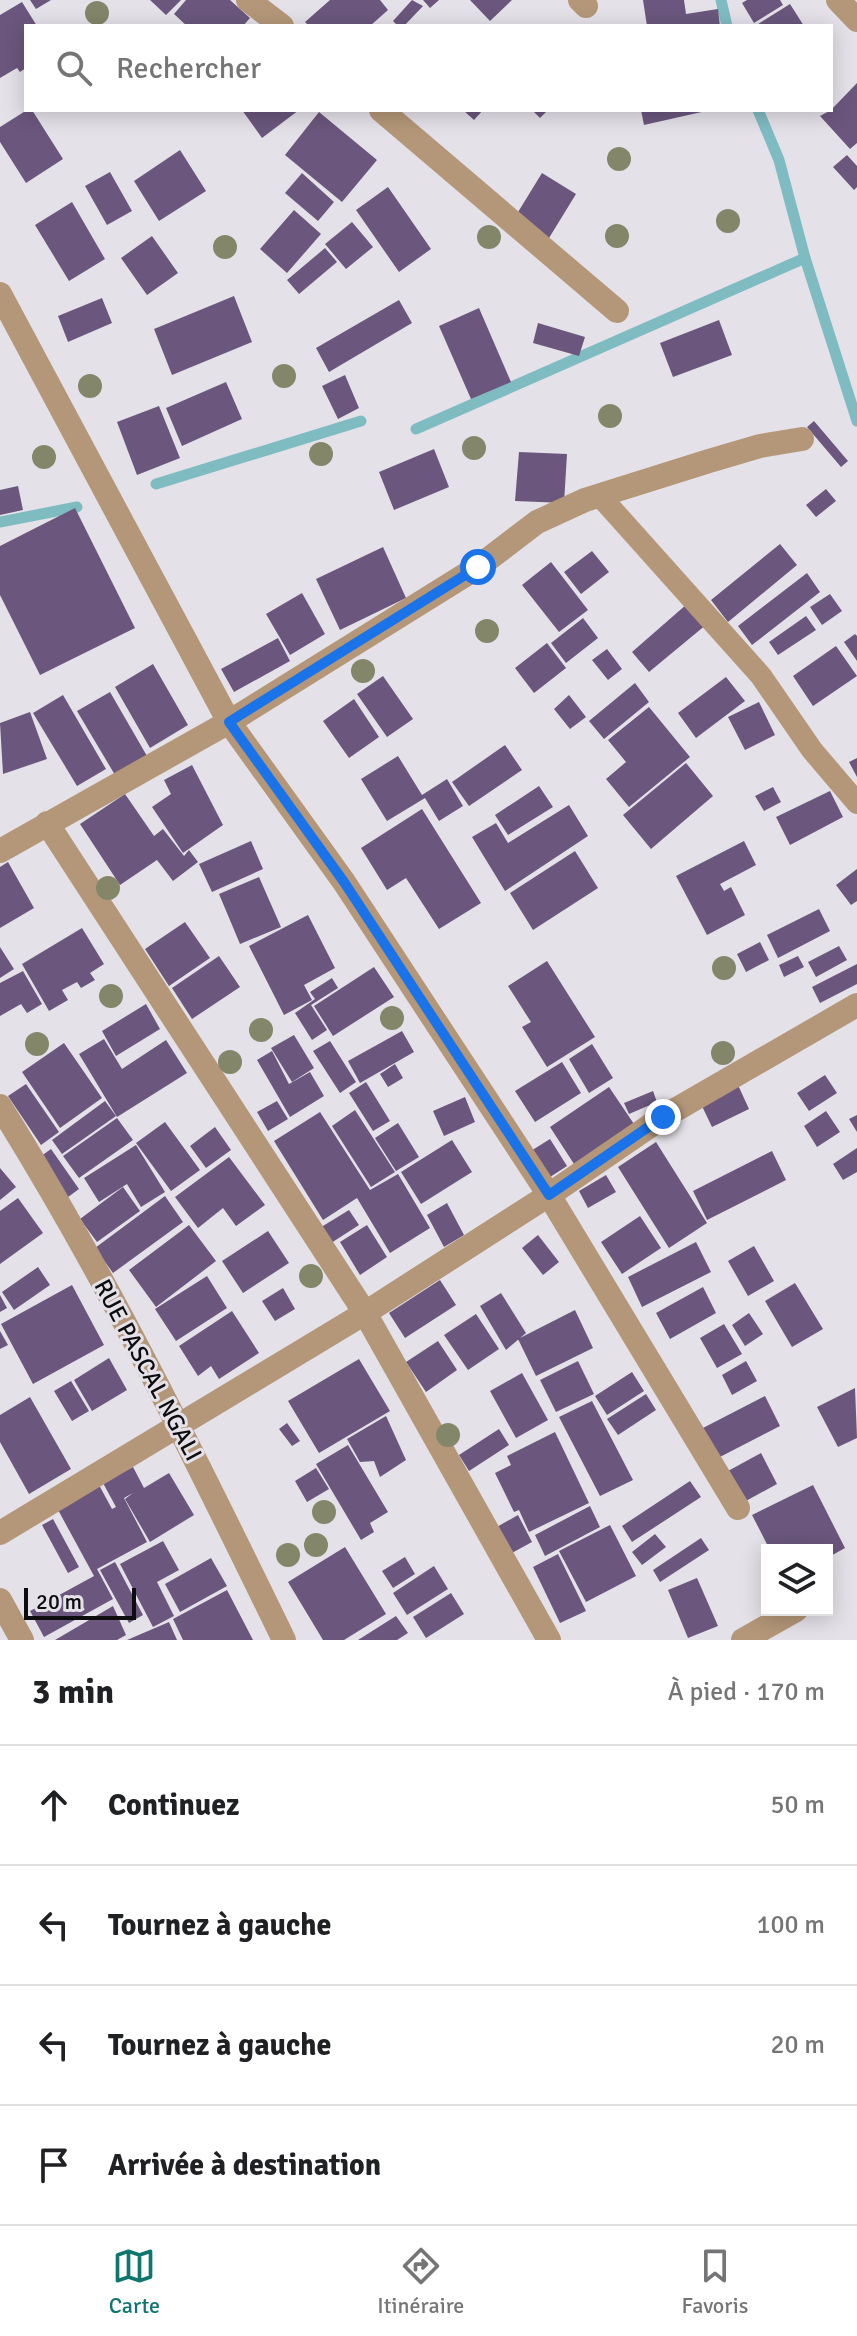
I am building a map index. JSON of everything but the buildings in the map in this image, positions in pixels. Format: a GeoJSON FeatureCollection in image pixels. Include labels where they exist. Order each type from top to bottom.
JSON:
{"type":"FeatureCollection","features":[{"type":"Feature","properties":{"kind":"street"},"geometry":{"type":"LineString","coordinates":[[248,0],[279,24]]}},
{"type":"Feature","properties":{"kind":"street"},"geometry":{"type":"LineString","coordinates":[[838,0],[857,20]]}},
{"type":"Feature","properties":{"kind":"street"},"geometry":{"type":"LineString","coordinates":[[383,112],[617,311]]}},
{"type":"Feature","properties":{"kind":"street"},"geometry":{"type":"LineString","coordinates":[[0,294],[229,722],[344,882],[549,1195],[738,1508]]}},
{"type":"Feature","properties":{"kind":"street"},"geometry":{"type":"LineString","coordinates":[[0,851],[229,722],[478,567],[537,522],[600,496],[760,446],[802,439]]}},
{"type":"Feature","properties":{"kind":"street"},"geometry":{"type":"LineString","coordinates":[[47,823],[365,1313],[549,1640]]}},
{"type":"Feature","properties":{"kind":"street"},"geometry":{"type":"LineString","coordinates":[[0,1533],[365,1313],[549,1195],[663,1117],[857,1005]]}},
{"type":"Feature","properties":{"kind":"street","name":"RUE PASCAL NGALI"},"geometry":{"type":"LineString","coordinates":[[0,1106],[35,1162],[179,1423],[284,1640]]}},
{"type":"Feature","properties":{"kind":"street"},"geometry":{"type":"LineString","coordinates":[[0,1600],[22,1640]]}},
{"type":"Feature","properties":{"kind":"street"},"geometry":{"type":"LineString","coordinates":[[743,1640],[785,1616]]}},
{"type":"Feature","properties":{"kind":"lane"},"geometry":{"type":"LineString","coordinates":[[600,496],[761,676],[812,750],[857,803]]}},
{"type":"Feature","properties":{"kind":"waterway"},"geometry":{"type":"LineString","coordinates":[[721,0],[727,24]]}},
{"type":"Feature","properties":{"kind":"waterway"},"geometry":{"type":"LineString","coordinates":[[759,112],[779,160],[805,258],[857,421]]}},
{"type":"Feature","properties":{"kind":"waterway"},"geometry":{"type":"LineString","coordinates":[[416,429],[805,258]]}},
{"type":"Feature","properties":{"kind":"waterway"},"geometry":{"type":"LineString","coordinates":[[156,484],[361,421]]}},
{"type":"Feature","properties":{"kind":"waterway"},"geometry":{"type":"LineString","coordinates":[[0,522],[77,507]]}},
{"type":"Feature","properties":{"kind":"route"},"geometry":{"type":"LineString","coordinates":[[478,567],[229,722],[344,882],[549,1195],[663,1117]]}}]}
